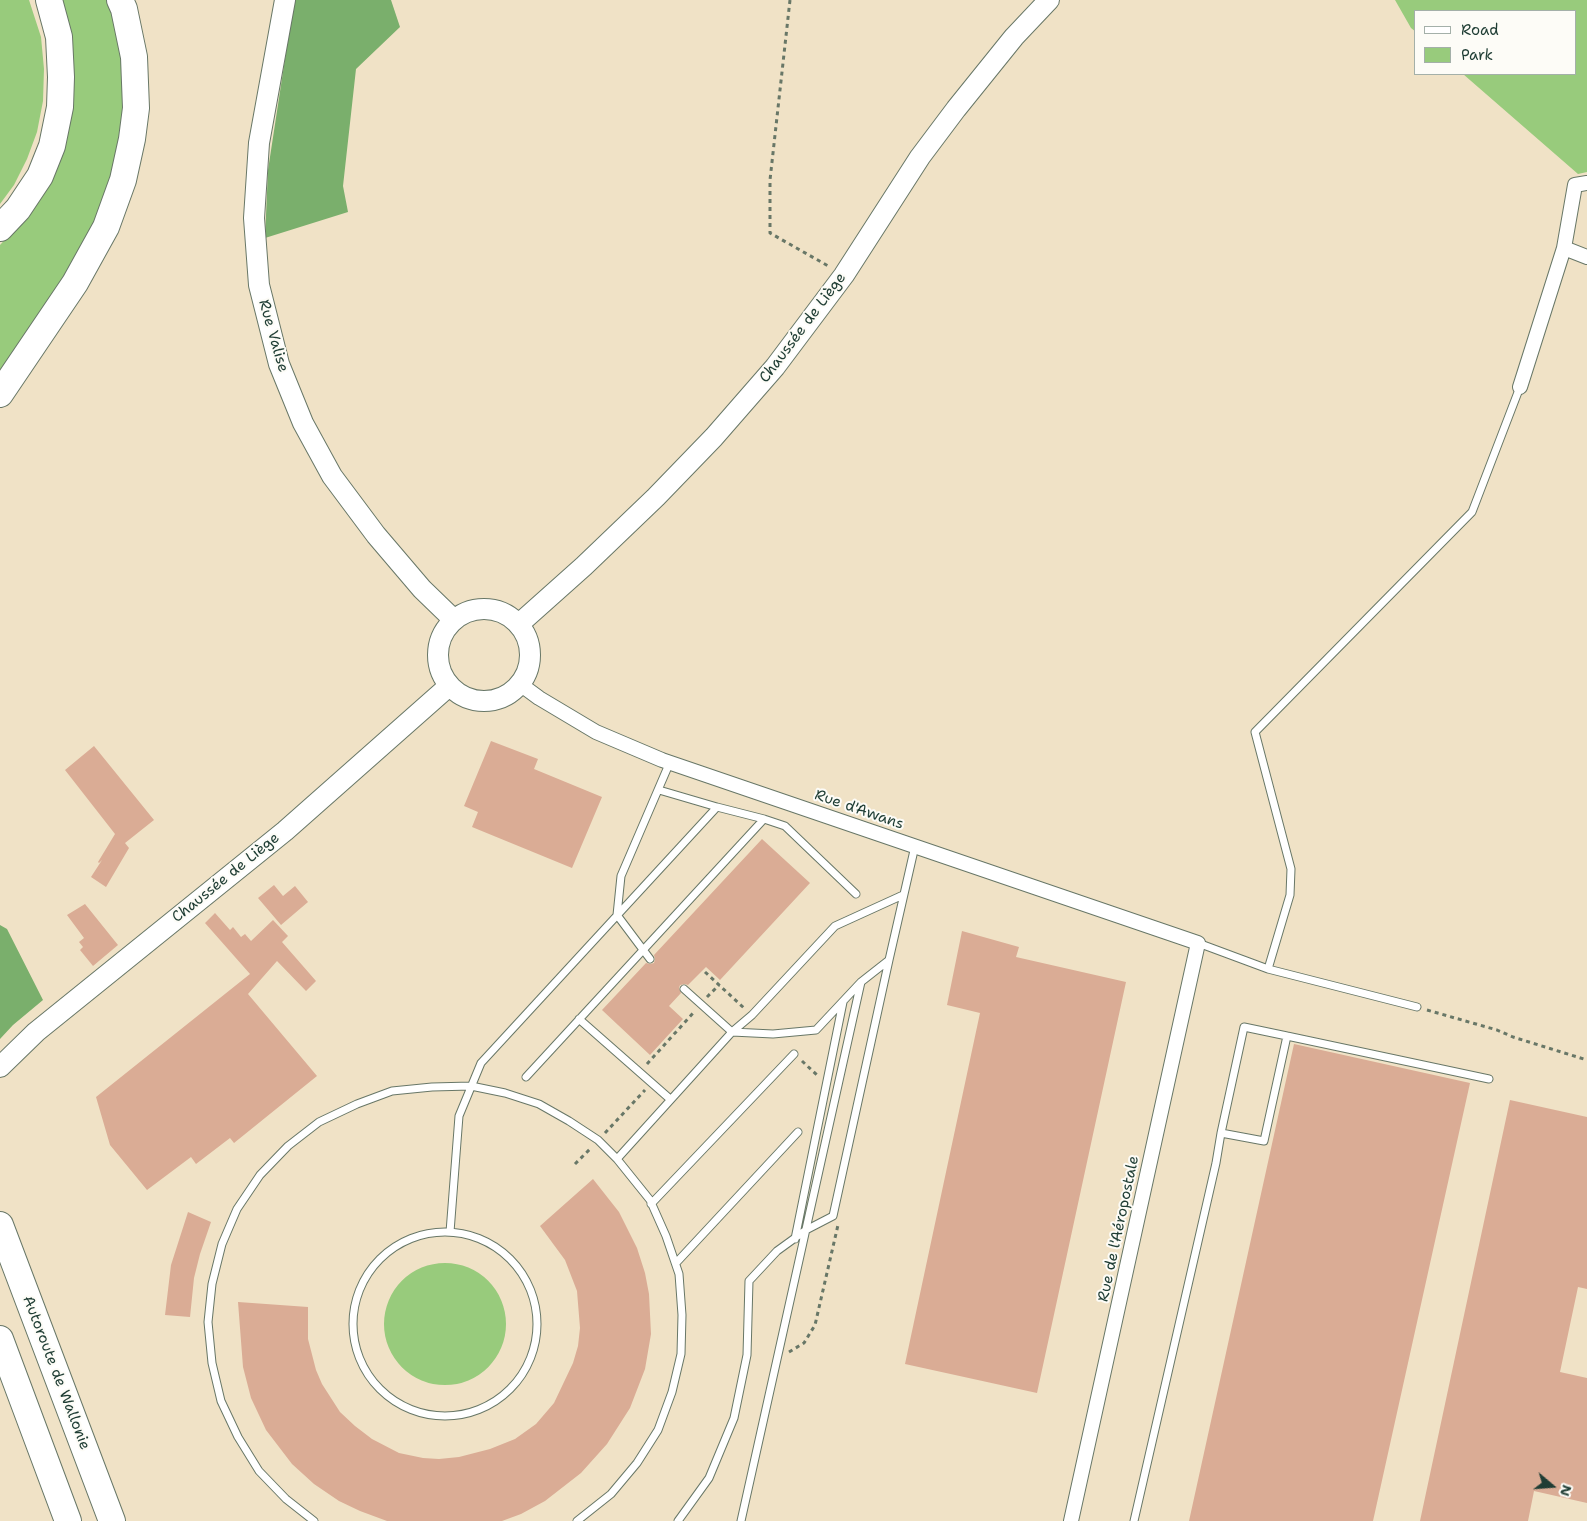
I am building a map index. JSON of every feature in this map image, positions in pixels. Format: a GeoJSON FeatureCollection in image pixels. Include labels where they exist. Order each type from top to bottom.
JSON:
{"type":"FeatureCollection","features":[{"type":"Feature","properties":{"kind":"highway"},"geometry":{"type":"LineString","coordinates":[[0,228],[18,209],[40,176],[52,146],[60,106],[61,77],[59,37],[48,0]]}},
{"type":"Feature","properties":{"kind":"highway"},"geometry":{"type":"LineString","coordinates":[[0,394],[75,283],[106,227],[123,180],[132,139],[136,108],[134,57],[124,9],[120,0]]}},
{"type":"Feature","properties":{"kind":"highway","name":"Autoroute de Wallonie"},"geometry":{"type":"LineString","coordinates":[[0,1225],[112,1521]]}},
{"type":"Feature","properties":{"kind":"highway"},"geometry":{"type":"LineString","coordinates":[[2,1348],[68,1521]]}},
{"type":"Feature","properties":{"kind":"main road","name":"Rue Valise"},"geometry":{"type":"LineString","coordinates":[[285,0],[260,143],[254,218],[259,285],[279,364],[303,423],[332,476],[376,535],[416,582],[453,620]]}},
{"type":"Feature","properties":{"kind":"main road","name":"Chaussée de Liège"},"geometry":{"type":"LineString","coordinates":[[519,624],[584,566],[656,497],[714,437],[775,367],[844,275],[920,157],[1014,37],[1049,0]]}},
{"type":"Feature","properties":{"kind":"main road"},"geometry":{"type":"LineString","coordinates":[[487,608],[504,612],[519,624],[527,637],[530,653],[528,669],[520,684],[508,694],[493,700],[477,701],[462,696],[449,686],[441,674],[437,659],[438,645],[444,631],[453,620],[469,610],[487,608]]}},
{"type":"Feature","properties":{"kind":"main road","name":"Chaussée de Liège"},"geometry":{"type":"LineString","coordinates":[[0,1067],[36,1032],[285,831],[449,686]]}},
{"type":"Feature","properties":{"kind":"street"},"geometry":{"type":"LineString","coordinates":[[1520,386],[1564,248],[1575,185],[1587,183]]}},
{"type":"Feature","properties":{"kind":"street"},"geometry":{"type":"LineString","coordinates":[[1564,248],[1587,257]]}},
{"type":"Feature","properties":{"kind":"street","name":"Rue d'Awans"},"geometry":{"type":"LineString","coordinates":[[520,684],[539,698],[596,732],[670,762],[1198,943]]}},
{"type":"Feature","properties":{"kind":"street","name":"Rue de l'Aéropostale"},"geometry":{"type":"LineString","coordinates":[[1074,1520],[1198,943]]}},
{"type":"Feature","properties":{"kind":"lane"},"geometry":{"type":"LineString","coordinates":[[1268,970],[1290,894],[1291,869],[1255,732],[1472,512],[1520,386]]}},
{"type":"Feature","properties":{"kind":"lane"},"geometry":{"type":"LineString","coordinates":[[650,959],[617,915],[620,876],[670,762]]}},
{"type":"Feature","properties":{"kind":"lane"},"geometry":{"type":"LineString","coordinates":[[658,790],[785,826],[856,894]]}},
{"type":"Feature","properties":{"kind":"lane"},"geometry":{"type":"LineString","coordinates":[[450,1232],[460,1116],[481,1063],[717,807]]}},
{"type":"Feature","properties":{"kind":"lane"},"geometry":{"type":"LineString","coordinates":[[526,1077],[764,820]]}},
{"type":"Feature","properties":{"kind":"lane"},"geometry":{"type":"LineString","coordinates":[[678,1521],[709,1478],[734,1418],[747,1355],[749,1281],[777,1251],[806,1230],[833,1216],[915,846]]}},
{"type":"Feature","properties":{"kind":"lane"},"geometry":{"type":"LineString","coordinates":[[616,1159],[732,1032],[752,1015],[835,926],[904,895]]}},
{"type":"Feature","properties":{"kind":"lane"},"geometry":{"type":"LineString","coordinates":[[1198,943],[1268,970],[1417,1007]]}},
{"type":"Feature","properties":{"kind":"lane"},"geometry":{"type":"LineString","coordinates":[[684,989],[732,1032],[773,1034],[816,1030],[861,982],[889,960]]}},
{"type":"Feature","properties":{"kind":"lane"},"geometry":{"type":"LineString","coordinates":[[740,1521],[861,982]]}},
{"type":"Feature","properties":{"kind":"lane"},"geometry":{"type":"LineString","coordinates":[[794,1238],[843,1002]]}},
{"type":"Feature","properties":{"kind":"lane"},"geometry":{"type":"LineString","coordinates":[[580,1019],[670,1099]]}},
{"type":"Feature","properties":{"kind":"lane"},"geometry":{"type":"LineString","coordinates":[[1134,1521],[1216,1163],[1244,1027],[1489,1079]]}},
{"type":"Feature","properties":{"kind":"lane"},"geometry":{"type":"LineString","coordinates":[[1221,1133],[1264,1141],[1287,1036]]}},
{"type":"Feature","properties":{"kind":"lane"},"geometry":{"type":"LineString","coordinates":[[651,1204],[794,1054]]}},
{"type":"Feature","properties":{"kind":"lane"},"geometry":{"type":"LineString","coordinates":[[314,1521],[286,1500],[259,1470],[238,1438],[221,1401],[212,1363],[208,1322],[212,1284],[222,1244],[237,1209],[260,1175],[288,1146],[319,1122],[357,1104],[392,1091],[471,1086],[505,1093],[539,1104],[598,1140],[616,1159],[651,1204],[666,1236],[679,1274],[682,1315],[681,1354],[672,1392],[658,1430],[636,1463],[611,1494],[577,1521]]}},
{"type":"Feature","properties":{"kind":"lane"},"geometry":{"type":"LineString","coordinates":[[676,1263],[798,1132]]}},
{"type":"Feature","properties":{"kind":"lane"},"geometry":{"type":"LineString","coordinates":[[450,1232],[461,1233],[491,1244],[516,1264],[532,1291],[538,1323],[533,1354],[520,1380],[498,1401],[472,1414],[443,1417],[414,1412],[388,1398],[368,1376],[356,1350],[352,1320],[358,1292],[375,1264],[399,1244],[429,1233],[450,1232]]}},
{"type":"Feature","properties":{"kind":"path"},"geometry":{"type":"LineString","coordinates":[[790,0],[770,180],[770,233],[844,275]]}},
{"type":"Feature","properties":{"kind":"path"},"geometry":{"type":"LineString","coordinates":[[1417,1007],[1496,1030],[1512,1037],[1587,1060]]}},
{"type":"Feature","properties":{"kind":"green space"},"geometry":{"type":"Polygon","coordinates":[[[0,0],[29,0],[41,37],[44,69],[43,101],[37,132],[27,159],[14,185],[0,204],[0,0]]]}},
{"type":"Feature","properties":{"kind":"green space"},"geometry":{"type":"Polygon","coordinates":[[[60,0],[107,0],[125,62],[128,110],[109,207],[0,383],[0,245],[25,218],[39,196],[60,0]]]}},
{"type":"Feature","properties":{"kind":"green space"},"geometry":{"type":"Polygon","coordinates":[[[294,0],[391,0],[400,27],[356,69],[343,186],[348,212],[265,238],[268,170],[294,0]]]}},
{"type":"Feature","properties":{"kind":"green space"},"geometry":{"type":"Polygon","coordinates":[[[1395,0],[1587,0],[1587,172],[1578,174],[1464,75],[1577,75],[1577,10],[1414,10],[1414,30],[1395,0]]]}},
{"type":"Feature","properties":{"kind":"green space"},"geometry":{"type":"Polygon","coordinates":[[[0,925],[7,929],[43,1000],[13,1025],[0,1039],[0,925]]]}},
{"type":"Feature","properties":{"kind":"green space"},"geometry":{"type":"Polygon","coordinates":[[[445,1263],[457,1264],[468,1268],[488,1281],[501,1301],[505,1312],[505,1336],[501,1347],[488,1367],[468,1380],[457,1384],[445,1385],[433,1384],[422,1380],[402,1367],[389,1347],[385,1336],[384,1324],[385,1312],[389,1301],[402,1281],[422,1268],[433,1264],[445,1263]]]}},
{"type":"Feature","properties":{"kind":"building"},"geometry":{"type":"Polygon","coordinates":[[[491,741],[538,759],[534,769],[602,797],[572,868],[472,827],[478,812],[464,806],[491,741]]]}},
{"type":"Feature","properties":{"kind":"building"},"geometry":{"type":"Polygon","coordinates":[[[94,746],[154,820],[125,843],[129,848],[106,887],[91,877],[115,834],[65,770],[94,746]]]}},
{"type":"Feature","properties":{"kind":"building"},"geometry":{"type":"Polygon","coordinates":[[[762,839],[810,883],[720,980],[706,967],[688,985],[680,985],[681,993],[669,1006],[683,1019],[650,1055],[602,1010],[646,963],[654,963],[654,955],[762,839]]]}},
{"type":"Feature","properties":{"kind":"building"},"geometry":{"type":"Polygon","coordinates":[[[274,885],[283,896],[295,886],[308,902],[281,925],[258,898],[274,885]]]}},
{"type":"Feature","properties":{"kind":"building"},"geometry":{"type":"Polygon","coordinates":[[[85,904],[118,945],[93,966],[80,950],[83,947],[79,942],[84,938],[67,915],[85,904]]]}},
{"type":"Feature","properties":{"kind":"building"},"geometry":{"type":"Polygon","coordinates":[[[215,913],[230,930],[233,927],[241,937],[245,934],[251,941],[273,920],[288,936],[282,942],[316,981],[306,991],[277,961],[248,994],[317,1076],[234,1143],[230,1138],[196,1164],[191,1157],[147,1190],[110,1145],[96,1097],[250,974],[205,923],[215,913]]]}},
{"type":"Feature","properties":{"kind":"building"},"geometry":{"type":"Polygon","coordinates":[[[962,931],[1019,947],[1016,957],[1126,982],[1037,1393],[905,1364],[980,1013],[947,1005],[962,931]]]}},
{"type":"Feature","properties":{"kind":"building"},"geometry":{"type":"Polygon","coordinates":[[[1294,1044],[1470,1083],[1373,1521],[1189,1521],[1294,1044]]]}},
{"type":"Feature","properties":{"kind":"building"},"geometry":{"type":"Polygon","coordinates":[[[1510,1100],[1587,1117],[1587,1289],[1578,1287],[1560,1372],[1587,1378],[1587,1503],[1534,1491],[1528,1521],[1420,1521],[1510,1100]]]}},
{"type":"Feature","properties":{"kind":"building"},"geometry":{"type":"Polygon","coordinates":[[[593,1179],[619,1212],[637,1248],[649,1294],[651,1334],[645,1369],[630,1408],[607,1444],[581,1473],[545,1501],[521,1514],[502,1521],[387,1521],[339,1501],[314,1484],[292,1464],[266,1430],[251,1398],[243,1367],[238,1302],[308,1307],[308,1339],[316,1370],[322,1384],[340,1412],[372,1439],[399,1453],[423,1458],[459,1457],[490,1449],[515,1439],[536,1424],[554,1403],[573,1363],[578,1346],[580,1328],[577,1291],[565,1260],[540,1226],[593,1179]]]}},
{"type":"Feature","properties":{"kind":"building"},"geometry":{"type":"Polygon","coordinates":[[[188,1212],[211,1222],[194,1278],[190,1317],[165,1315],[171,1265],[188,1212]]]}}]}
